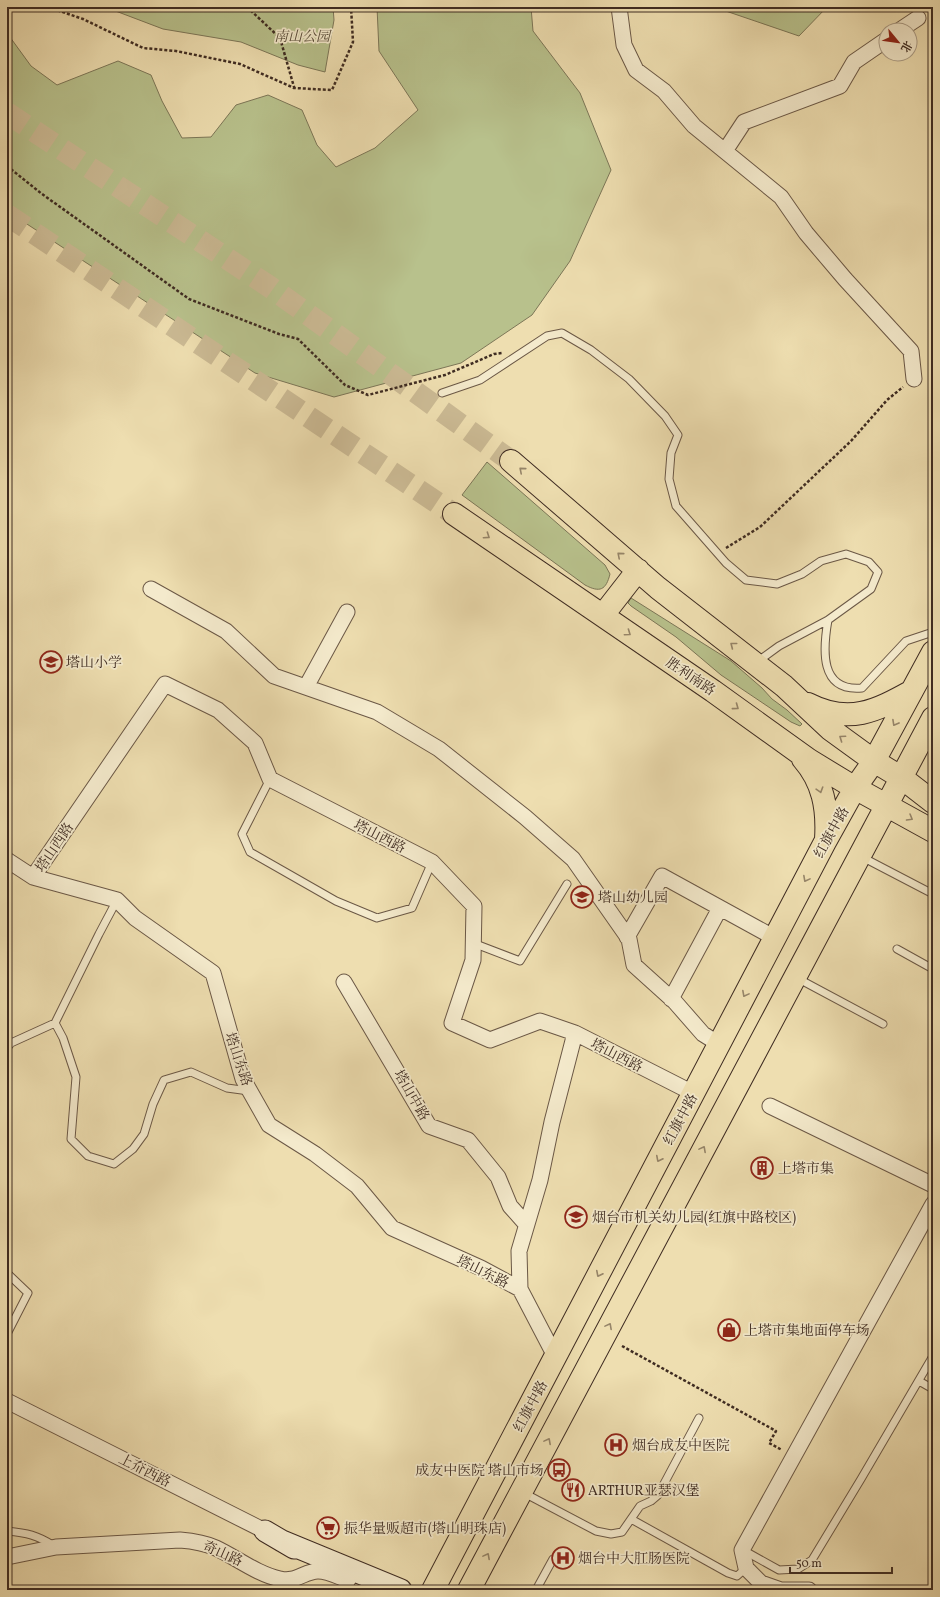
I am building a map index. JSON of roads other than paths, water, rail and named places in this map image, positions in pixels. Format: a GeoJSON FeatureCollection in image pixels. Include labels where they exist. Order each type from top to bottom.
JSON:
{"type":"FeatureCollection","features":[{"type":"Feature","properties":{"kind":"main road"},"geometry":{"type":"LineString","coordinates":[[511,461],[638,570],[756,663],[801,701],[830,730],[874,761],[902,778],[933,802]]}},
{"type":"Feature","properties":{"kind":"main road","name":"胜利南路"},"geometry":{"type":"LineString","coordinates":[[454,514],[603,615],[809,760],[855,788],[933,831]]}},
{"type":"Feature","properties":{"kind":"main road"},"geometry":{"type":"LineString","coordinates":[[603,615],[638,570]]}},
{"type":"Feature","properties":{"kind":"main road","name":"红旗中路"},"geometry":{"type":"LineString","coordinates":[[433,1590],[556,1358],[825,842],[855,788],[874,761],[933,652]]}},
{"type":"Feature","properties":{"kind":"main road"},"geometry":{"type":"LineString","coordinates":[[801,701],[830,713],[843,715],[860,714],[887,705],[912,691]]}},
{"type":"Feature","properties":{"kind":"main road"},"geometry":{"type":"LineString","coordinates":[[469,1590],[933,718]]}},
{"type":"Feature","properties":{"kind":"main road"},"geometry":{"type":"LineString","coordinates":[[791,747],[814,774],[820,789],[827,814],[825,842]]}},
{"type":"Feature","properties":{"kind":"street"},"geometry":{"type":"LineString","coordinates":[[619,7],[624,45],[636,70],[664,91],[694,126],[781,197],[810,238],[845,279],[911,351],[914,379]]}},
{"type":"Feature","properties":{"kind":"street"},"geometry":{"type":"LineString","coordinates":[[912,22],[918,18]]}},
{"type":"Feature","properties":{"kind":"street"},"geometry":{"type":"LineString","coordinates":[[725,151],[744,122],[840,86],[854,62],[878,46]]}},
{"type":"Feature","properties":{"kind":"street"},"geometry":{"type":"LineString","coordinates":[[152,589],[226,631],[274,676],[377,712],[439,749],[525,817],[573,859],[627,937],[633,954],[634,965],[671,998],[703,1034],[720,1044]]}},
{"type":"Feature","properties":{"kind":"street"},"geometry":{"type":"LineString","coordinates":[[306,687],[347,612]]}},
{"type":"Feature","properties":{"kind":"street","name":"塔山西路"},"geometry":{"type":"LineString","coordinates":[[33,877],[166,684],[218,710],[255,743],[270,779],[432,862],[474,906],[472,960],[452,1023],[490,1040],[540,1021],[575,1033],[693,1093]]}},
{"type":"Feature","properties":{"kind":"street","name":"塔山东路"},"geometry":{"type":"LineString","coordinates":[[7,860],[33,877],[117,900],[135,918],[213,973],[243,1080],[269,1124],[315,1154],[357,1186],[392,1228],[481,1268],[520,1289]]}},
{"type":"Feature","properties":{"kind":"street"},"geometry":{"type":"LineString","coordinates":[[627,937],[662,876],[775,938]]}},
{"type":"Feature","properties":{"kind":"street"},"geometry":{"type":"LineString","coordinates":[[671,998],[720,908]]}},
{"type":"Feature","properties":{"kind":"street","name":"塔山中路"},"geometry":{"type":"LineString","coordinates":[[344,982],[429,1126],[468,1140],[498,1177],[510,1206],[526,1224]]}},
{"type":"Feature","properties":{"kind":"street"},"geometry":{"type":"LineString","coordinates":[[556,1358],[520,1289],[519,1251],[540,1180],[552,1122],[575,1033]]}},
{"type":"Feature","properties":{"kind":"street"},"geometry":{"type":"LineString","coordinates":[[770,1106],[933,1185]]}},
{"type":"Feature","properties":{"kind":"street"},"geometry":{"type":"LineString","coordinates":[[809,1590],[781,1590],[759,1587],[746,1568],[742,1550],[933,1204]]}},
{"type":"Feature","properties":{"kind":"street","name":"上夼西路"},"geometry":{"type":"LineString","coordinates":[[7,1401],[351,1575],[401,1590]]}},
{"type":"Feature","properties":{"kind":"street","name":"奇山路"},"geometry":{"type":"LineString","coordinates":[[7,1557],[56,1547],[180,1540],[215,1547],[269,1576],[281,1579],[297,1578],[311,1572],[318,1571],[351,1575]]}},
{"type":"Feature","properties":{"kind":"street","name":"上夼西路"},"geometry":{"type":"LineString","coordinates":[[351,1575],[367,1590]]}},
{"type":"Feature","properties":{"kind":"lane"},"geometry":{"type":"LineString","coordinates":[[442,393],[480,380],[547,336],[562,333],[591,350],[629,379],[665,416],[678,435],[671,453],[669,479],[676,506],[726,563],[746,580],[777,584],[802,574],[821,560],[846,554],[869,562],[878,572],[871,590],[828,620],[779,646],[756,663]]}},
{"type":"Feature","properties":{"kind":"lane"},"geometry":{"type":"LineString","coordinates":[[828,620],[825,638],[825,656],[830,676],[839,685],[854,689],[862,688],[906,641],[933,632]]}},
{"type":"Feature","properties":{"kind":"lane"},"geometry":{"type":"LineString","coordinates":[[270,779],[242,834],[250,852],[336,901],[377,918],[412,908],[432,862]]}},
{"type":"Feature","properties":{"kind":"lane"},"geometry":{"type":"LineString","coordinates":[[860,856],[933,894]]}},
{"type":"Feature","properties":{"kind":"lane"},"geometry":{"type":"LineString","coordinates":[[473,942],[520,961],[567,884]]}},
{"type":"Feature","properties":{"kind":"lane"},"geometry":{"type":"LineString","coordinates":[[7,1048],[11,1043],[55,1023],[117,900]]}},
{"type":"Feature","properties":{"kind":"lane"},"geometry":{"type":"LineString","coordinates":[[897,949],[933,969]]}},
{"type":"Feature","properties":{"kind":"lane"},"geometry":{"type":"LineString","coordinates":[[796,977],[883,1024]]}},
{"type":"Feature","properties":{"kind":"lane"},"geometry":{"type":"LineString","coordinates":[[55,1023],[63,1038],[76,1077],[70,1139],[88,1156],[114,1164],[133,1149],[144,1134],[153,1104],[164,1080],[191,1072],[227,1088],[250,1091]]}},
{"type":"Feature","properties":{"kind":"lane"},"geometry":{"type":"LineString","coordinates":[[7,1273],[28,1293],[7,1334]]}},
{"type":"Feature","properties":{"kind":"lane"},"geometry":{"type":"LineString","coordinates":[[742,1550],[779,1570],[798,1569],[812,1560],[933,1356]]}},
{"type":"Feature","properties":{"kind":"lane"},"geometry":{"type":"LineString","coordinates":[[919,1381],[933,1389]]}},
{"type":"Feature","properties":{"kind":"lane"},"geometry":{"type":"LineString","coordinates":[[521,1491],[596,1532],[611,1534],[622,1532],[640,1506],[651,1501],[658,1495],[699,1418]]}},
{"type":"Feature","properties":{"kind":"lane"},"geometry":{"type":"LineString","coordinates":[[631,1519],[728,1573],[737,1576],[746,1568]]}},
{"type":"Feature","properties":{"kind":"lane"},"geometry":{"type":"LineString","coordinates":[[7,1531],[29,1533],[42,1538],[56,1547]]}},
{"type":"Feature","properties":{"kind":"lane"},"geometry":{"type":"LineString","coordinates":[[536,1590],[553,1559]]}},
{"type":"Feature","properties":{"kind":"tunnel"},"geometry":{"type":"LineString","coordinates":[[7,113],[270,287],[511,461]]}},
{"type":"Feature","properties":{"kind":"tunnel"},"geometry":{"type":"LineString","coordinates":[[7,215],[454,514]]}},
{"type":"Feature","properties":{"kind":"place","name":"塔山小学"},"geometry":{"type":"Point","coordinates":[51,662]}},
{"type":"Feature","properties":{"kind":"place","name":"塔山幼儿园"},"geometry":{"type":"Point","coordinates":[582,897]}},
{"type":"Feature","properties":{"kind":"place","name":"上塔市集"},"geometry":{"type":"Point","coordinates":[762,1168]}},
{"type":"Feature","properties":{"kind":"place","name":"烟台市机关幼儿园(红旗中路校区)"},"geometry":{"type":"Point","coordinates":[576,1217]}},
{"type":"Feature","properties":{"kind":"place","name":"上塔市集地面停车场"},"geometry":{"type":"Point","coordinates":[729,1330]}},
{"type":"Feature","properties":{"kind":"place","name":"烟台成友中医院"},"geometry":{"type":"Point","coordinates":[616,1445]}},
{"type":"Feature","properties":{"kind":"place","name":"成友中医院 塔山市场"},"geometry":{"type":"Point","coordinates":[559,1470]}},
{"type":"Feature","properties":{"kind":"place","name":"ARTHUR亚瑟汉堡"},"geometry":{"type":"Point","coordinates":[573,1490]}},
{"type":"Feature","properties":{"kind":"place","name":"振华量贩超市(塔山明珠店)"},"geometry":{"type":"Point","coordinates":[328,1528]}},
{"type":"Feature","properties":{"kind":"place","name":"烟台中大肛肠医院"},"geometry":{"type":"Point","coordinates":[563,1558]}},
{"type":"Feature","properties":{"kind":"park label","name":"南山公园"},"geometry":{"type":"Point","coordinates":[302,36]}}]}
